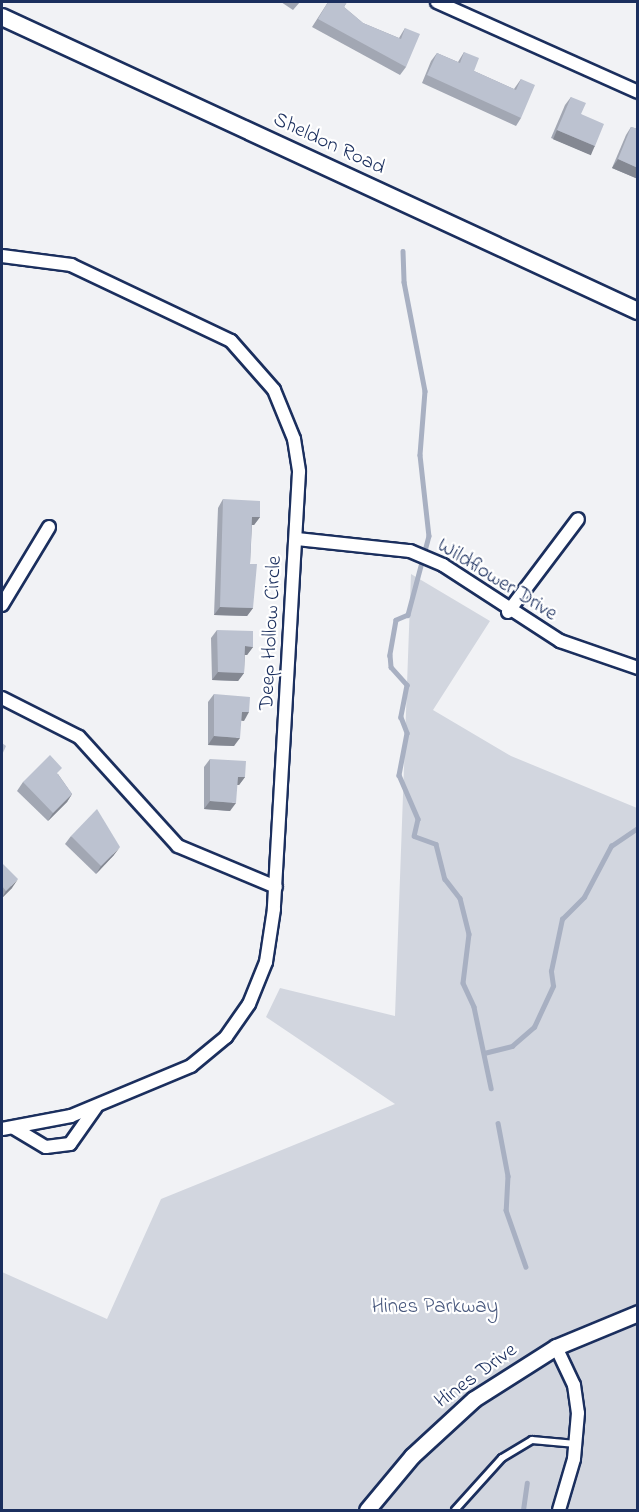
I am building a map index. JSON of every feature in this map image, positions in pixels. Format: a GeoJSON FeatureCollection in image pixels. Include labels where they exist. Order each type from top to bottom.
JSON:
{"type":"FeatureCollection","features":[{"type":"Feature","properties":{"kind":"main road","name":"Sheldon Road"},"geometry":{"type":"LineString","coordinates":[[2,17],[638,311]]}},
{"type":"Feature","properties":{"kind":"street"},"geometry":{"type":"LineString","coordinates":[[437,2],[638,92]]}},
{"type":"Feature","properties":{"kind":"street","name":"Deep Hollow Circle"},"geometry":{"type":"LineString","coordinates":[[2,256],[42,258],[82,269],[198,321],[247,355],[274,390],[294,439],[297,539],[276,887],[266,962],[249,1004],[226,1038],[191,1066],[97,1105],[8,1129]]}},
{"type":"Feature","properties":{"kind":"street"},"geometry":{"type":"LineString","coordinates":[[508,612],[578,519]]}},
{"type":"Feature","properties":{"kind":"street"},"geometry":{"type":"LineString","coordinates":[[2,606],[49,526]]}},
{"type":"Feature","properties":{"kind":"street","name":"Wildflower Drive"},"geometry":{"type":"LineString","coordinates":[[297,539],[410,551],[443,565],[508,612],[560,641],[638,668]]}},
{"type":"Feature","properties":{"kind":"street"},"geometry":{"type":"LineString","coordinates":[[2,698],[79,737],[178,846],[276,887]]}},
{"type":"Feature","properties":{"kind":"street","name":"Deep Hollow Circle"},"geometry":{"type":"LineString","coordinates":[[8,1129],[46,1147],[70,1144],[97,1105]]}},
{"type":"Feature","properties":{"kind":"street","name":"Hines Drive"},"geometry":{"type":"LineString","coordinates":[[367,1510],[450,1419],[556,1347],[638,1313]]}},
{"type":"Feature","properties":{"kind":"street"},"geometry":{"type":"LineString","coordinates":[[556,1347],[574,1385],[576,1444],[559,1510]]}},
{"type":"Feature","properties":{"kind":"lane"},"geometry":{"type":"LineString","coordinates":[[455,1510],[502,1458],[532,1440],[576,1444]]}},
{"type":"Feature","properties":{"kind":"green space","name":"Hines Parkway"},"geometry":{"type":"Polygon","coordinates":[[[411,574],[490,621],[433,710],[511,756],[637,808],[637,1510],[2,1510],[2,1272],[107,1319],[161,1199],[395,1104],[266,1017],[280,988],[395,1016],[411,574]]]}},
{"type":"Feature","properties":{"kind":"building"},"geometry":{"type":"Polygon","coordinates":[[[328,2],[347,2],[344,7],[363,23],[401,39],[405,28],[420,34],[406,67],[318,19],[328,2]]]}},
{"type":"Feature","properties":{"kind":"building"},"geometry":{"type":"Polygon","coordinates":[[[464,52],[479,58],[474,71],[516,90],[521,79],[535,85],[521,118],[427,75],[437,53],[460,63],[464,52]]]}},
{"type":"Feature","properties":{"kind":"building"},"geometry":{"type":"Polygon","coordinates":[[[571,97],[586,103],[581,114],[604,124],[595,146],[557,130],[571,97]]]}},
{"type":"Feature","properties":{"kind":"building"},"geometry":{"type":"Polygon","coordinates":[[[631,127],[638,129],[638,168],[618,159],[631,127]]]}},
{"type":"Feature","properties":{"kind":"building"},"geometry":{"type":"Polygon","coordinates":[[[223,499],[260,501],[260,517],[252,517],[250,564],[257,564],[253,608],[220,607],[223,499]]]}},
{"type":"Feature","properties":{"kind":"building"},"geometry":{"type":"Polygon","coordinates":[[[217,630],[253,631],[253,647],[245,646],[244,673],[218,672],[217,630]]]}},
{"type":"Feature","properties":{"kind":"building"},"geometry":{"type":"Polygon","coordinates":[[[214,694],[250,697],[249,712],[242,712],[240,738],[214,736],[214,694]]]}},
{"type":"Feature","properties":{"kind":"building"},"geometry":{"type":"Polygon","coordinates":[[[2,743],[6,746],[2,755],[2,743]]]}},
{"type":"Feature","properties":{"kind":"building"},"geometry":{"type":"Polygon","coordinates":[[[50,755],[62,768],[57,773],[72,794],[53,813],[23,782],[50,755]]]}},
{"type":"Feature","properties":{"kind":"building"},"geometry":{"type":"Polygon","coordinates":[[[210,759],[246,761],[245,777],[238,777],[236,803],[210,801],[210,759]]]}},
{"type":"Feature","properties":{"kind":"building"},"geometry":{"type":"Polygon","coordinates":[[[97,809],[120,847],[101,866],[71,836],[97,809]]]}},
{"type":"Feature","properties":{"kind":"building"},"geometry":{"type":"Polygon","coordinates":[[[2,863],[18,879],[6,891],[2,886],[2,863]]]}},
{"type":"Feature","properties":{"kind":"waterway"},"geometry":{"type":"LineString","coordinates":[[403,251],[404,282],[425,391],[420,455],[429,536],[408,615],[396,620],[390,655],[391,667],[407,685],[401,717],[407,733],[399,775],[418,819],[414,836],[436,844],[445,879],[460,898],[469,934],[463,983],[474,1007],[491,1088]]}},
{"type":"Feature","properties":{"kind":"waterway"},"geometry":{"type":"LineString","coordinates":[[484,1053],[512,1046],[534,1027],[553,986],[551,971],[562,919],[584,897],[611,846],[638,828]]}},
{"type":"Feature","properties":{"kind":"waterway"},"geometry":{"type":"LineString","coordinates":[[498,1123],[508,1176],[506,1210],[526,1267]]}},
{"type":"Feature","properties":{"kind":"waterway"},"geometry":{"type":"LineString","coordinates":[[523,1510],[527,1483]]}}]}
